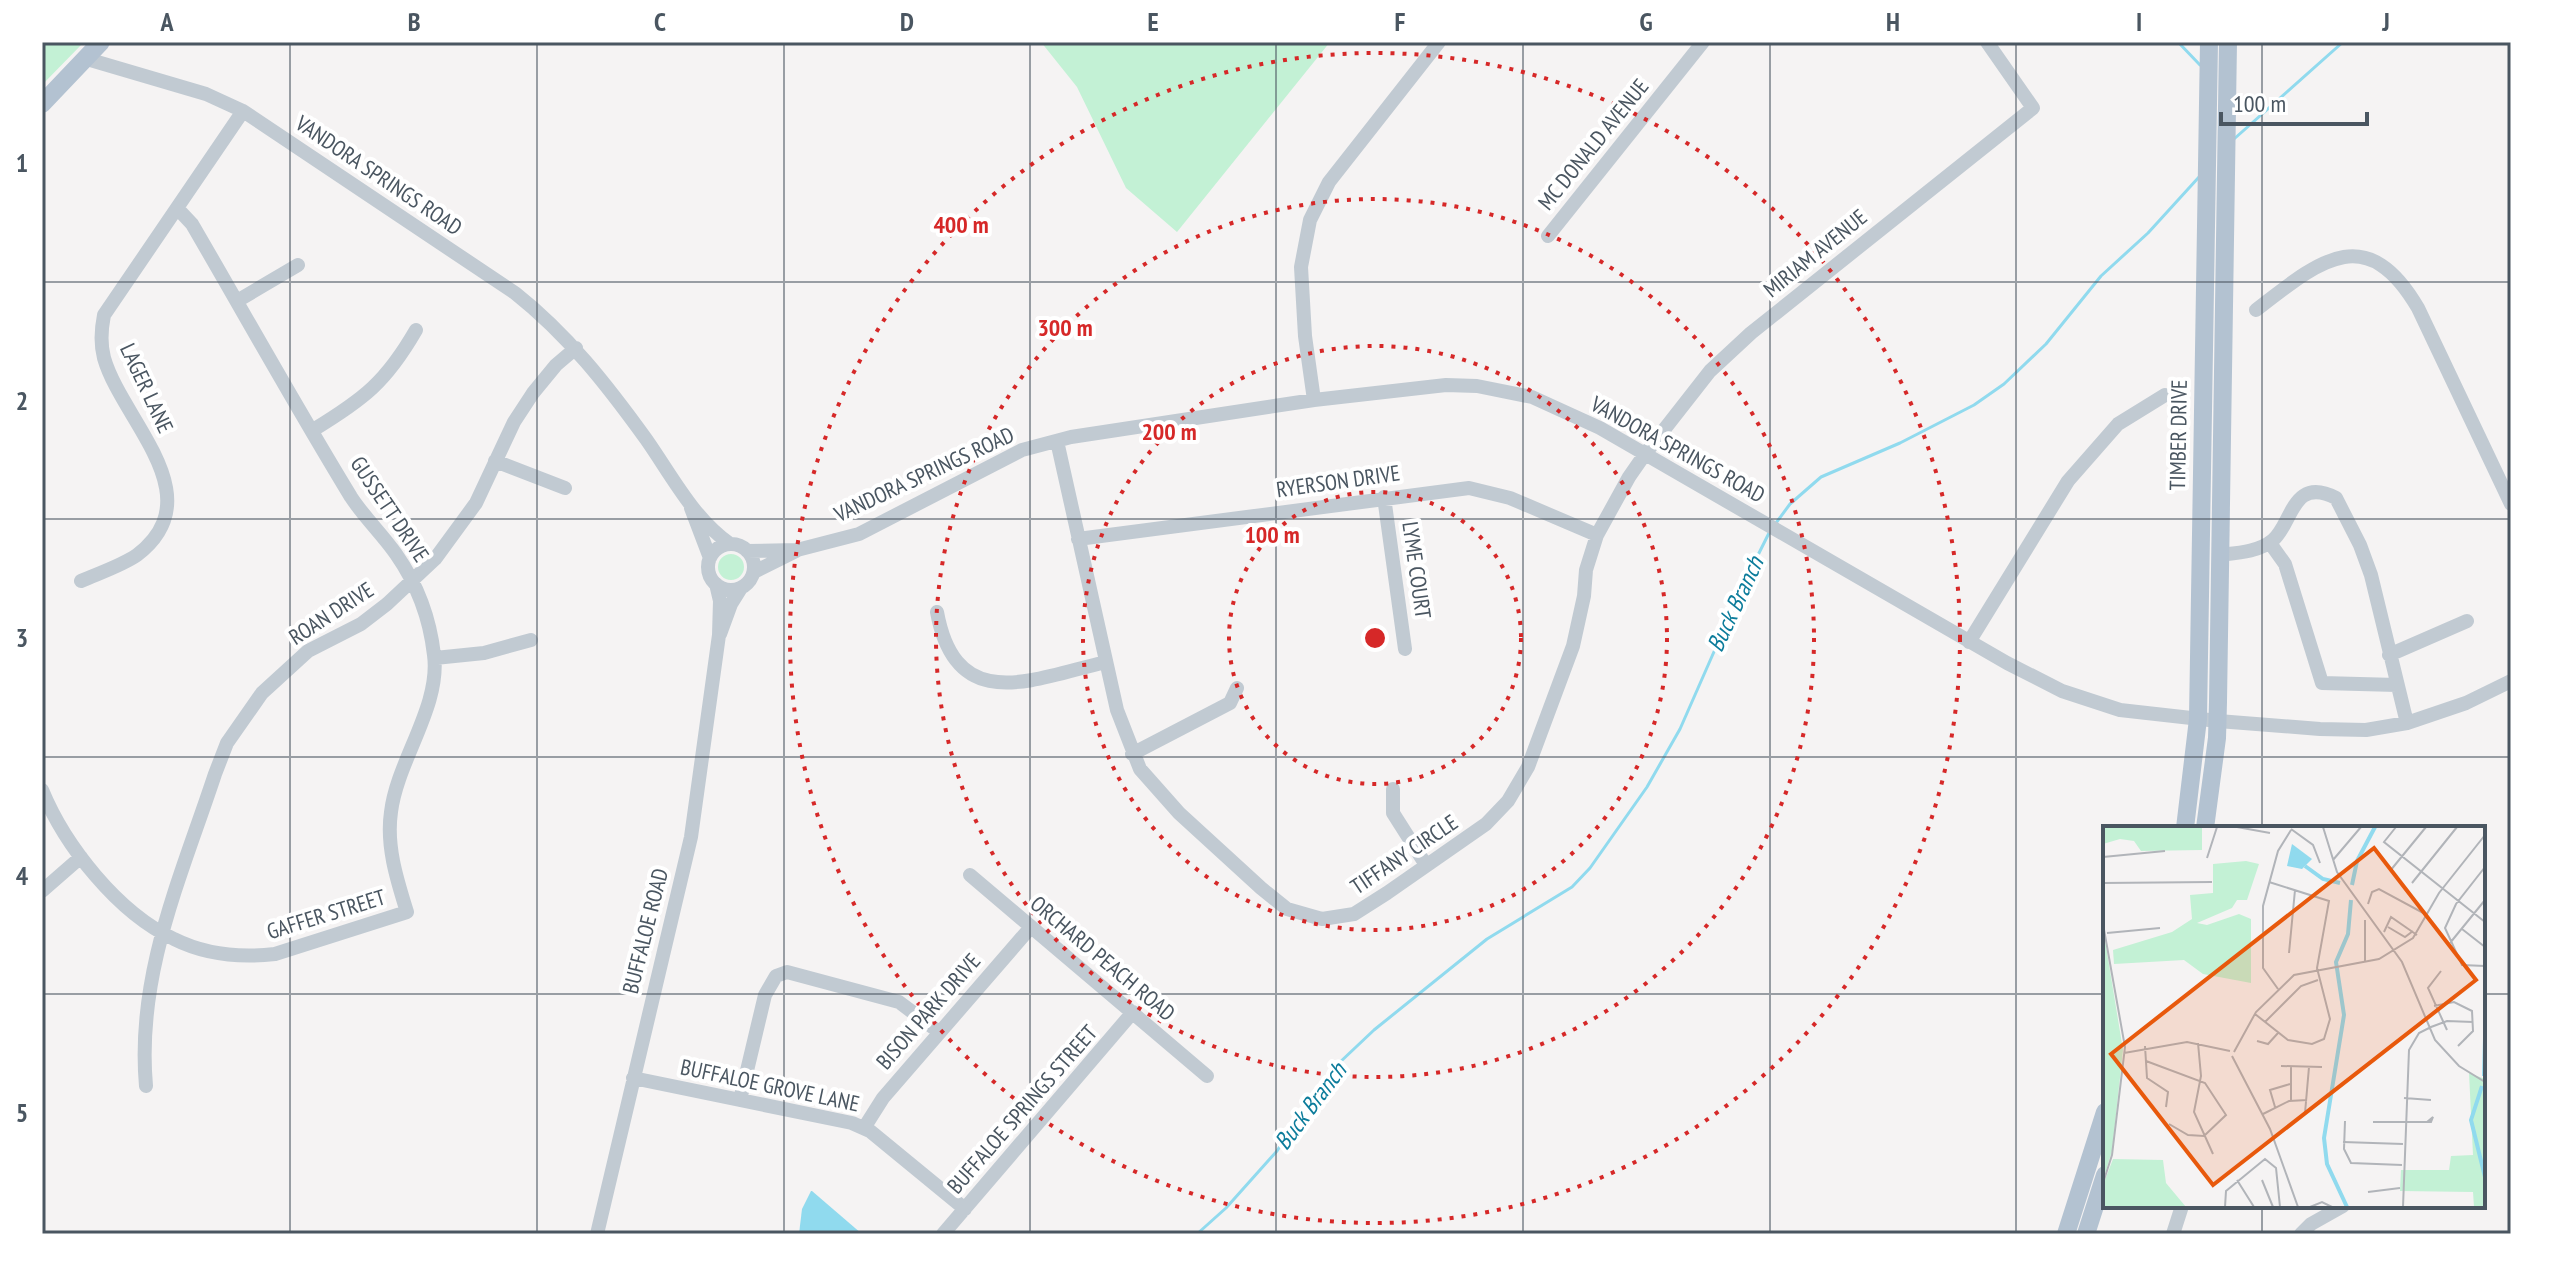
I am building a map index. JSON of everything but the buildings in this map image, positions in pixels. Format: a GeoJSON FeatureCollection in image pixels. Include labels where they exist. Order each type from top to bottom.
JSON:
{"type":"FeatureCollection","features":[{"type":"Feature","properties":{"kind":"main road"},"geometry":{"type":"LineString","coordinates":[[42,104],[101,42]]}},
{"type":"Feature","properties":{"kind":"main road","name":"TIMBER DRIVE"},"geometry":{"type":"LineString","coordinates":[[2185,826],[2198,719],[2209,42]]}},
{"type":"Feature","properties":{"kind":"main road","name":"TIMBER DRIVE"},"geometry":{"type":"LineString","coordinates":[[2205,826],[2218,721],[2228,42]]}},
{"type":"Feature","properties":{"kind":"main road"},"geometry":{"type":"LineString","coordinates":[[2066,1234],[2103,1118]]}},
{"type":"Feature","properties":{"kind":"main road"},"geometry":{"type":"LineString","coordinates":[[2086,1234],[2103,1181]]}},
{"type":"Feature","properties":{"kind":"street"},"geometry":{"type":"LineString","coordinates":[[1314,400],[1305,336],[1302,278],[1310,220],[1329,182],[1439,42]]}},
{"type":"Feature","properties":{"kind":"street","name":"MC DONALD AVENUE"},"geometry":{"type":"LineString","coordinates":[[1548,236],[1703,42]]}},
{"type":"Feature","properties":{"kind":"street","name":"MIRIAM AVENUE"},"geometry":{"type":"LineString","coordinates":[[1645,454],[1710,371],[1751,333],[2033,108],[1987,42]]}},
{"type":"Feature","properties":{"kind":"street","name":"VANDORA SPRINGS ROAD"},"geometry":{"type":"LineString","coordinates":[[87,59],[206,94],[243,111],[515,293],[553,324],[576,348],[647,441],[691,507],[730,544]]}},
{"type":"Feature","properties":{"kind":"street","name":"LAGER LANE"},"geometry":{"type":"LineString","coordinates":[[81,581],[133,557],[150,544],[161,529],[168,502],[165,475],[104,358],[101,333],[104,315],[243,111]]}},
{"type":"Feature","properties":{"kind":"street","name":"GUSSETT DRIVE"},"geometry":{"type":"LineString","coordinates":[[177,208],[192,224],[353,500],[412,581],[428,619],[435,658],[433,685],[395,790],[389,832],[393,864],[407,912]]}},
{"type":"Feature","properties":{"kind":"street"},"geometry":{"type":"LineString","coordinates":[[2256,310],[2304,273],[2337,257],[2363,257],[2383,264],[2402,283],[2418,308],[2511,504]]}},
{"type":"Feature","properties":{"kind":"street"},"geometry":{"type":"LineString","coordinates":[[237,301],[298,265]]}},
{"type":"Feature","properties":{"kind":"street"},"geometry":{"type":"LineString","coordinates":[[313,430],[348,409],[382,381],[416,330]]}},
{"type":"Feature","properties":{"kind":"street","name":"ROAN DRIVE"},"geometry":{"type":"LineString","coordinates":[[146,1086],[144,1031],[153,966],[227,743],[262,693],[308,651],[361,624],[412,581],[459,530],[476,503],[514,422],[556,365],[576,348]]}},
{"type":"Feature","properties":{"kind":"street","name":"VANDORA SPRINGS ROAD"},"geometry":{"type":"LineString","coordinates":[[754,572],[797,550],[859,534],[1022,450],[1071,437],[1314,400],[1446,385],[1477,386],[1532,397],[1556,407],[1645,454],[1969,642],[2062,691],[2120,710],[2218,721],[2366,730],[2407,723],[2466,703],[2511,681]]}},
{"type":"Feature","properties":{"kind":"street"},"geometry":{"type":"LineString","coordinates":[[1969,642],[2068,481],[2118,424],[2165,395]]}},
{"type":"Feature","properties":{"kind":"street","name":"TIFFANY CIRCLE"},"geometry":{"type":"LineString","coordinates":[[1057,441],[1117,710],[1132,754],[1146,777],[1170,804],[1261,888],[1287,909],[1322,919],[1354,914],[1486,824],[1508,801],[1528,767],[1573,646],[1584,596],[1586,570],[1597,535],[1645,454]]}},
{"type":"Feature","properties":{"kind":"street"},"geometry":{"type":"LineString","coordinates":[[495,461],[565,488]]}},
{"type":"Feature","properties":{"kind":"street","name":"RYERSON DRIVE"},"geometry":{"type":"LineString","coordinates":[[1078,539],[1469,488],[1487,490],[1597,535]]}},
{"type":"Feature","properties":{"kind":"street"},"geometry":{"type":"LineString","coordinates":[[2219,555],[2244,553],[2270,543],[2294,505],[2304,497],[2317,493],[2336,498],[2367,565],[2407,723]]}},
{"type":"Feature","properties":{"kind":"street","name":"LYME COURT"},"geometry":{"type":"LineString","coordinates":[[1384,497],[1405,649]]}},
{"type":"Feature","properties":{"kind":"street","name":"VANDORA SPRINGS ROAD"},"geometry":{"type":"LineString","coordinates":[[691,507],[710,558]]}},
{"type":"Feature","properties":{"kind":"street"},"geometry":{"type":"LineString","coordinates":[[2270,543],[2285,564],[2322,683],[2397,685]]}},
{"type":"Feature","properties":{"kind":"street"},"geometry":{"type":"LineString","coordinates":[[730,544],[747,551],[752,557],[754,572],[751,579],[741,588],[728,590],[716,584],[709,572],[710,558],[718,548],[730,544]]}},
{"type":"Feature","properties":{"kind":"street","name":"VANDORA SPRINGS ROAD"},"geometry":{"type":"LineString","coordinates":[[747,551],[797,550]]}},
{"type":"Feature","properties":{"kind":"street","name":"BUFFALOE ROAD"},"geometry":{"type":"LineString","coordinates":[[716,584],[720,601],[717,618],[719,635]]}},
{"type":"Feature","properties":{"kind":"street","name":"BUFFALOE ROAD"},"geometry":{"type":"LineString","coordinates":[[597,1234],[691,837],[719,635],[741,588]]}},
{"type":"Feature","properties":{"kind":"street"},"geometry":{"type":"LineString","coordinates":[[937,612],[947,649],[964,670],[990,683],[1012,683],[1106,662]]}},
{"type":"Feature","properties":{"kind":"street"},"geometry":{"type":"LineString","coordinates":[[2389,655],[2467,621]]}},
{"type":"Feature","properties":{"kind":"street"},"geometry":{"type":"LineString","coordinates":[[435,658],[484,653],[531,640]]}},
{"type":"Feature","properties":{"kind":"street"},"geometry":{"type":"LineString","coordinates":[[1132,754],[1230,703],[1237,688]]}},
{"type":"Feature","properties":{"kind":"street"},"geometry":{"type":"LineString","coordinates":[[1393,789],[1393,813],[1426,865]]}},
{"type":"Feature","properties":{"kind":"street","name":"GAFFER STREET"},"geometry":{"type":"LineString","coordinates":[[42,790],[81,857],[113,894],[172,939],[211,952],[255,957],[294,950],[407,912]]}},
{"type":"Feature","properties":{"kind":"street"},"geometry":{"type":"LineString","coordinates":[[42,891],[81,857]]}},
{"type":"Feature","properties":{"kind":"street","name":"ORCHARD PEACH ROAD"},"geometry":{"type":"LineString","coordinates":[[970,875],[1207,1076]]}},
{"type":"Feature","properties":{"kind":"street","name":"BISON PARK DRIVE"},"geometry":{"type":"LineString","coordinates":[[864,1128],[883,1098],[1031,927]]}},
{"type":"Feature","properties":{"kind":"street"},"geometry":{"type":"LineString","coordinates":[[740,1100],[765,995],[776,976],[787,972],[899,1002],[939,1032]]}},
{"type":"Feature","properties":{"kind":"street","name":"BUFFALOE SPRINGS STREET"},"geometry":{"type":"LineString","coordinates":[[943,1234],[1133,1012]]}},
{"type":"Feature","properties":{"kind":"street","name":"BUFFALOE GROVE LANE"},"geometry":{"type":"LineString","coordinates":[[633,1078],[852,1123],[864,1128],[965,1209]]}},
{"type":"Feature","properties":{"kind":"street"},"geometry":{"type":"LineString","coordinates":[[2173,1234],[2181,1208]]}},
{"type":"Feature","properties":{"kind":"street"},"geometry":{"type":"LineString","coordinates":[[2301,1234],[2311,1224],[2339,1208]]}},
{"type":"Feature","properties":{"kind":"green space"},"geometry":{"type":"Polygon","coordinates":[[[42,42],[84,42],[42,85],[42,42]]]}},
{"type":"Feature","properties":{"kind":"green space"},"geometry":{"type":"Polygon","coordinates":[[[1041,42],[1330,42],[1177,232],[1126,188],[1077,87],[1041,42]]]}},
{"type":"Feature","properties":{"kind":"green space"},"geometry":{"type":"Polygon","coordinates":[[[731,554],[740,558],[744,567],[740,576],[731,580],[722,576],[718,567],[722,558],[731,554]]]}},
{"type":"Feature","properties":{"kind":"water"},"geometry":{"type":"Polygon","coordinates":[[[811,1191],[862,1234],[799,1234],[802,1209],[811,1191]]]}},
{"type":"Feature","properties":{"kind":"waterway"},"geometry":{"type":"LineString","coordinates":[[2178,42],[2200,65]]}},
{"type":"Feature","properties":{"kind":"waterway","name":"Buck Branch"},"geometry":{"type":"LineString","coordinates":[[2234,139],[2343,42]]}},
{"type":"Feature","properties":{"kind":"waterway","name":"Buck Branch"},"geometry":{"type":"LineString","coordinates":[[1776,523],[1790,504],[1821,477],[1900,443],[1974,405],[2004,384],[2046,344],[2101,276],[2148,233],[2199,177]]}},
{"type":"Feature","properties":{"kind":"waterway","name":"Buck Branch"},"geometry":{"type":"LineString","coordinates":[[1197,1234],[1226,1208],[1277,1151],[1316,1090],[1374,1030],[1487,939],[1572,887],[1590,868],[1647,787],[1680,729],[1769,533]]}}]}
